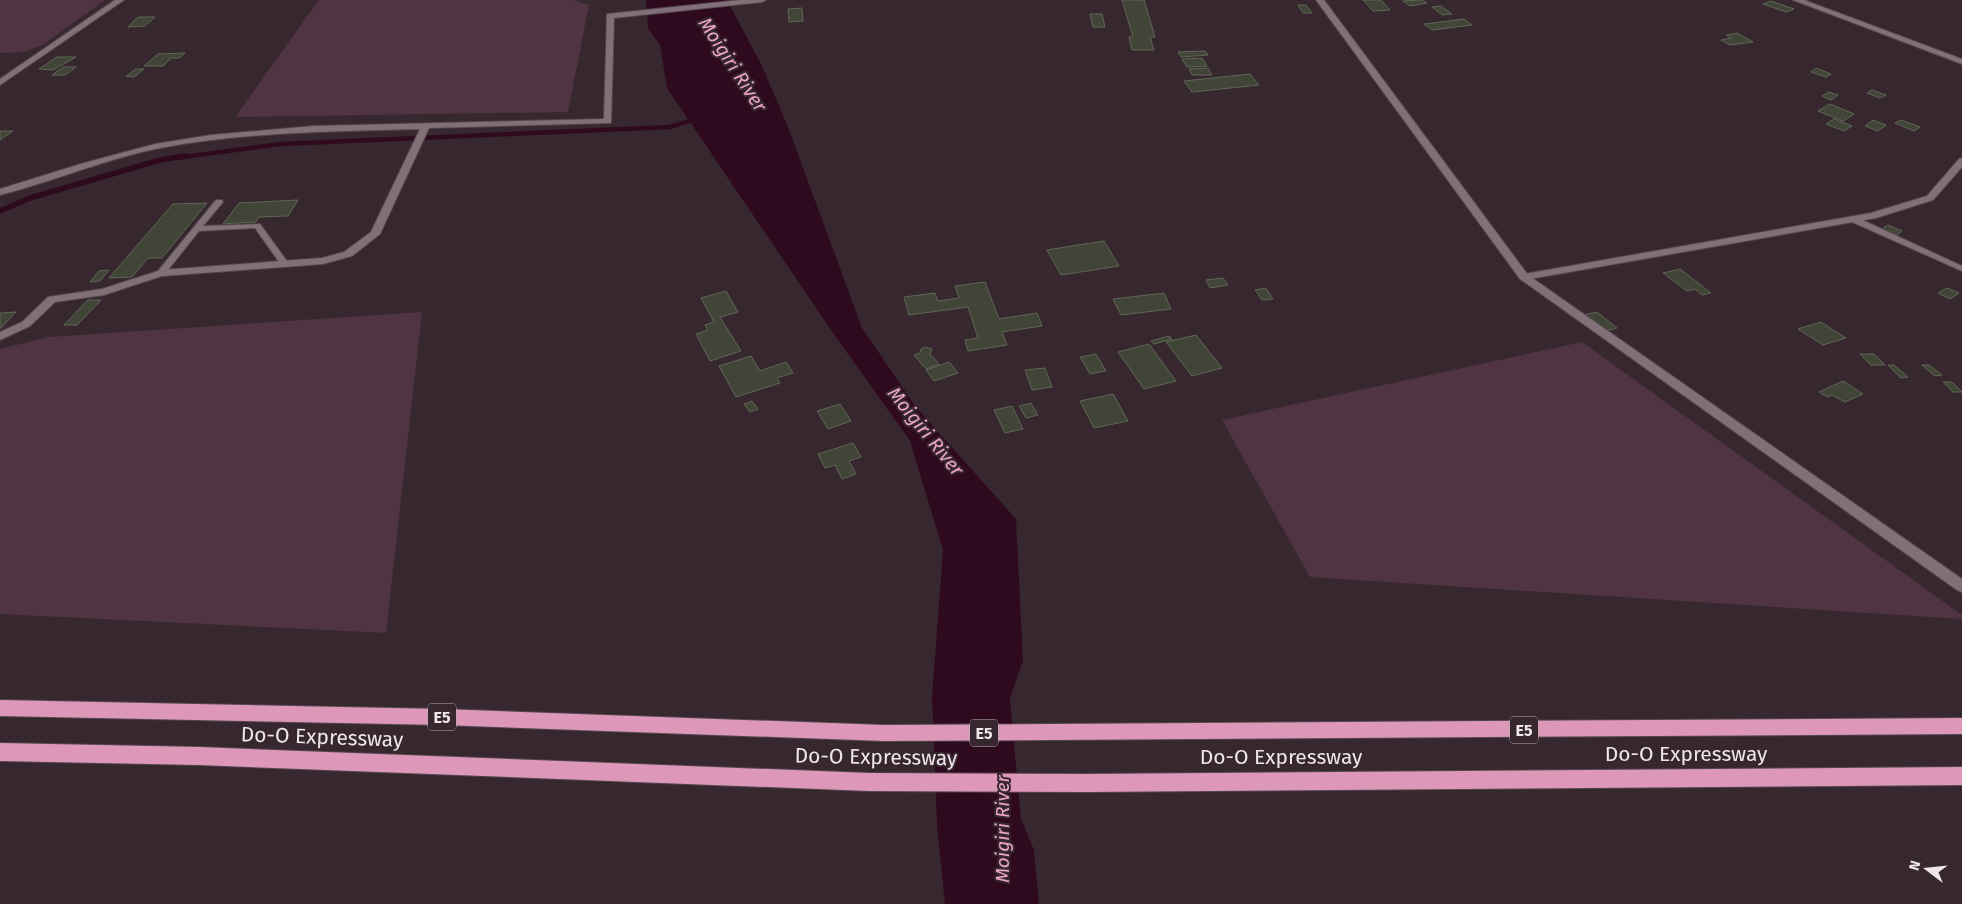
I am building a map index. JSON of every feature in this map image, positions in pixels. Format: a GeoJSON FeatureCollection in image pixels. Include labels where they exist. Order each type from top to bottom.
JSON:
{"type":"FeatureCollection","features":[{"type":"Feature","properties":{"kind":"highway","name":"Do-O Expressway"},"geometry":{"type":"LineString","coordinates":[[0,708],[244,711],[706,725],[884,733],[1962,726]]}},
{"type":"Feature","properties":{"kind":"highway","name":"Do-O Expressway"},"geometry":{"type":"LineString","coordinates":[[0,752],[198,756],[869,782],[1088,783],[1962,776]]}},
{"type":"Feature","properties":{"kind":"street"},"geometry":{"type":"LineString","coordinates":[[0,83],[120,0]]}},
{"type":"Feature","properties":{"kind":"street"},"geometry":{"type":"LineString","coordinates":[[0,192],[87,165],[158,146],[211,138],[314,129],[422,134],[608,121],[610,16],[762,0]]}},
{"type":"Feature","properties":{"kind":"street"},"geometry":{"type":"LineString","coordinates":[[1320,0],[1524,277],[1962,586]]}},
{"type":"Feature","properties":{"kind":"street"},"geometry":{"type":"LineString","coordinates":[[1796,0],[1962,62]]}},
{"type":"Feature","properties":{"kind":"street"},"geometry":{"type":"LineString","coordinates":[[0,336],[26,324],[52,298],[104,292],[161,273],[322,261],[348,254],[375,234],[422,134]]}},
{"type":"Feature","properties":{"kind":"street"},"geometry":{"type":"LineString","coordinates":[[1524,277],[1874,216],[1930,198],[1962,162]]}},
{"type":"Feature","properties":{"kind":"lane"},"geometry":{"type":"LineString","coordinates":[[161,273],[219,202]]}},
{"type":"Feature","properties":{"kind":"lane"},"geometry":{"type":"LineString","coordinates":[[1855,220],[1962,269]]}},
{"type":"Feature","properties":{"kind":"lane"},"geometry":{"type":"LineString","coordinates":[[197,229],[257,226],[285,264]]}},
{"type":"Feature","properties":{"kind":"shaded area"},"geometry":{"type":"Polygon","coordinates":[[[0,0],[105,0],[44,44],[24,52],[0,53],[0,0]]]}},
{"type":"Feature","properties":{"kind":"shaded area"},"geometry":{"type":"Polygon","coordinates":[[[573,0],[589,5],[568,112],[235,117],[318,1],[573,0]]]}},
{"type":"Feature","properties":{"kind":"shaded area"},"geometry":{"type":"Polygon","coordinates":[[[422,312],[386,633],[0,614],[0,349],[49,337],[422,312]]]}},
{"type":"Feature","properties":{"kind":"shaded area"},"geometry":{"type":"Polygon","coordinates":[[[1582,342],[1962,615],[1962,619],[1310,577],[1222,420],[1582,342]]]}},
{"type":"Feature","properties":{"kind":"water","name":"Moigiri River"},"geometry":{"type":"Polygon","coordinates":[[[646,0],[727,0],[762,66],[788,127],[862,328],[916,407],[1016,519],[1023,661],[1010,698],[1021,819],[1034,850],[1039,904],[945,904],[937,825],[932,697],[943,550],[910,441],[833,333],[667,88],[660,45],[648,28],[646,0]]]}},
{"type":"Feature","properties":{"kind":"building"},"geometry":{"type":"Polygon","coordinates":[[[1122,0],[1144,0],[1155,37],[1150,37],[1154,50],[1132,50],[1129,37],[1133,37],[1122,0]]]}},
{"type":"Feature","properties":{"kind":"building"},"geometry":{"type":"Polygon","coordinates":[[[1363,0],[1381,0],[1390,10],[1373,11],[1363,0]]]}},
{"type":"Feature","properties":{"kind":"building"},"geometry":{"type":"Polygon","coordinates":[[[1422,0],[1427,3],[1410,6],[1403,1],[1422,0]]]}},
{"type":"Feature","properties":{"kind":"building"},"geometry":{"type":"Polygon","coordinates":[[[1771,1],[1794,9],[1786,12],[1763,4],[1771,1]]]}},
{"type":"Feature","properties":{"kind":"building"},"geometry":{"type":"Polygon","coordinates":[[[1298,5],[1306,5],[1312,13],[1303,13],[1298,5]]]}},
{"type":"Feature","properties":{"kind":"building"},"geometry":{"type":"Polygon","coordinates":[[[1441,6],[1452,14],[1442,15],[1432,7],[1441,6]]]}},
{"type":"Feature","properties":{"kind":"building"},"geometry":{"type":"Polygon","coordinates":[[[802,8],[803,21],[789,22],[788,9],[802,8]]]}},
{"type":"Feature","properties":{"kind":"building"},"geometry":{"type":"Polygon","coordinates":[[[1090,14],[1102,14],[1105,27],[1093,27],[1090,14]]]}},
{"type":"Feature","properties":{"kind":"building"},"geometry":{"type":"Polygon","coordinates":[[[138,17],[155,17],[145,26],[128,27],[138,17]]]}},
{"type":"Feature","properties":{"kind":"building"},"geometry":{"type":"Polygon","coordinates":[[[1464,19],[1472,25],[1432,30],[1424,24],[1464,19]]]}},
{"type":"Feature","properties":{"kind":"building"},"geometry":{"type":"Polygon","coordinates":[[[1737,33],[1753,42],[1730,45],[1721,40],[1732,38],[1726,35],[1737,33]]]}},
{"type":"Feature","properties":{"kind":"building"},"geometry":{"type":"Polygon","coordinates":[[[1205,51],[1208,55],[1181,57],[1178,52],[1205,51]]]}},
{"type":"Feature","properties":{"kind":"building"},"geometry":{"type":"Polygon","coordinates":[[[185,53],[179,58],[171,58],[163,66],[144,66],[158,54],[185,53]]]}},
{"type":"Feature","properties":{"kind":"building"},"geometry":{"type":"Polygon","coordinates":[[[57,57],[76,57],[53,70],[39,69],[57,57]]]}},
{"type":"Feature","properties":{"kind":"building"},"geometry":{"type":"Polygon","coordinates":[[[1202,58],[1207,66],[1187,67],[1182,59],[1202,58]]]}},
{"type":"Feature","properties":{"kind":"building"},"geometry":{"type":"Polygon","coordinates":[[[63,67],[76,67],[65,75],[52,75],[63,67]]]}},
{"type":"Feature","properties":{"kind":"building"},"geometry":{"type":"Polygon","coordinates":[[[1208,68],[1212,75],[1192,75],[1189,69],[1208,68]]]}},
{"type":"Feature","properties":{"kind":"building"},"geometry":{"type":"Polygon","coordinates":[[[1816,68],[1831,74],[1826,77],[1811,72],[1816,68]]]}},
{"type":"Feature","properties":{"kind":"building"},"geometry":{"type":"Polygon","coordinates":[[[136,69],[144,69],[134,77],[126,76],[136,69]]]}},
{"type":"Feature","properties":{"kind":"building"},"geometry":{"type":"Polygon","coordinates":[[[1250,74],[1259,85],[1192,92],[1184,81],[1250,74]]]}},
{"type":"Feature","properties":{"kind":"building"},"geometry":{"type":"Polygon","coordinates":[[[1872,90],[1886,95],[1880,98],[1867,93],[1872,90]]]}},
{"type":"Feature","properties":{"kind":"building"},"geometry":{"type":"Polygon","coordinates":[[[1829,92],[1838,95],[1831,100],[1822,96],[1829,92]]]}},
{"type":"Feature","properties":{"kind":"building"},"geometry":{"type":"Polygon","coordinates":[[[1830,104],[1854,114],[1843,121],[1818,111],[1830,104]]]}},
{"type":"Feature","properties":{"kind":"building"},"geometry":{"type":"Polygon","coordinates":[[[1834,119],[1852,126],[1844,131],[1826,124],[1834,119]]]}},
{"type":"Feature","properties":{"kind":"building"},"geometry":{"type":"Polygon","coordinates":[[[1873,120],[1886,125],[1878,131],[1865,126],[1873,120]]]}},
{"type":"Feature","properties":{"kind":"building"},"geometry":{"type":"Polygon","coordinates":[[[1901,120],[1920,127],[1914,131],[1895,123],[1901,120]]]}},
{"type":"Feature","properties":{"kind":"building"},"geometry":{"type":"Polygon","coordinates":[[[0,131],[13,131],[0,140],[0,131]]]}},
{"type":"Feature","properties":{"kind":"building"},"geometry":{"type":"Polygon","coordinates":[[[298,200],[288,216],[259,217],[256,222],[223,224],[239,203],[298,200]]]}},
{"type":"Feature","properties":{"kind":"building"},"geometry":{"type":"Polygon","coordinates":[[[207,203],[162,258],[148,258],[132,277],[109,278],[173,204],[207,203]]]}},
{"type":"Feature","properties":{"kind":"building"},"geometry":{"type":"Polygon","coordinates":[[[1888,225],[1902,231],[1897,235],[1882,229],[1888,225]]]}},
{"type":"Feature","properties":{"kind":"building"},"geometry":{"type":"Polygon","coordinates":[[[1104,241],[1119,266],[1061,275],[1047,250],[1104,241]]]}},
{"type":"Feature","properties":{"kind":"building"},"geometry":{"type":"Polygon","coordinates":[[[1680,269],[1711,293],[1702,295],[1695,289],[1687,291],[1663,273],[1680,269]]]}},
{"type":"Feature","properties":{"kind":"building"},"geometry":{"type":"Polygon","coordinates":[[[109,270],[100,281],[90,282],[99,271],[109,270]]]}},
{"type":"Feature","properties":{"kind":"building"},"geometry":{"type":"Polygon","coordinates":[[[1223,278],[1228,285],[1210,288],[1206,280],[1223,278]]]}},
{"type":"Feature","properties":{"kind":"building"},"geometry":{"type":"Polygon","coordinates":[[[985,282],[999,319],[1037,313],[1042,326],[1002,332],[1007,345],[968,351],[965,340],[978,338],[968,307],[909,315],[904,297],[935,293],[938,301],[959,298],[955,286],[985,282]]]}},
{"type":"Feature","properties":{"kind":"building"},"geometry":{"type":"Polygon","coordinates":[[[1266,288],[1273,299],[1262,300],[1255,290],[1266,288]]]}},
{"type":"Feature","properties":{"kind":"building"},"geometry":{"type":"Polygon","coordinates":[[[1947,288],[1959,293],[1950,299],[1938,293],[1947,288]]]}},
{"type":"Feature","properties":{"kind":"building"},"geometry":{"type":"Polygon","coordinates":[[[726,291],[738,312],[720,317],[741,351],[710,361],[696,334],[708,330],[705,325],[714,322],[701,298],[726,291]]]}},
{"type":"Feature","properties":{"kind":"building"},"geometry":{"type":"Polygon","coordinates":[[[1164,293],[1171,309],[1121,315],[1113,299],[1164,293]]]}},
{"type":"Feature","properties":{"kind":"building"},"geometry":{"type":"Polygon","coordinates":[[[88,300],[101,300],[77,325],[64,325],[88,300]]]}},
{"type":"Feature","properties":{"kind":"building"},"geometry":{"type":"Polygon","coordinates":[[[16,312],[0,329],[0,313],[16,312]]]}},
{"type":"Feature","properties":{"kind":"building"},"geometry":{"type":"Polygon","coordinates":[[[1597,312],[1617,328],[1605,331],[1584,315],[1597,312]]]}},
{"type":"Feature","properties":{"kind":"building"},"geometry":{"type":"Polygon","coordinates":[[[1821,322],[1846,338],[1823,345],[1798,329],[1821,322]]]}},
{"type":"Feature","properties":{"kind":"building"},"geometry":{"type":"Polygon","coordinates":[[[1196,335],[1222,368],[1192,376],[1166,342],[1196,335]]]}},
{"type":"Feature","properties":{"kind":"building"},"geometry":{"type":"Polygon","coordinates":[[[1169,336],[1172,339],[1154,344],[1151,341],[1169,336]]]}},
{"type":"Feature","properties":{"kind":"building"},"geometry":{"type":"Polygon","coordinates":[[[1149,344],[1176,381],[1144,389],[1118,352],[1149,344]]]}},
{"type":"Feature","properties":{"kind":"building"},"geometry":{"type":"Polygon","coordinates":[[[925,347],[932,349],[930,354],[939,364],[926,369],[914,355],[920,353],[921,349],[925,347]]]}},
{"type":"Feature","properties":{"kind":"building"},"geometry":{"type":"Polygon","coordinates":[[[1096,354],[1106,371],[1090,374],[1080,357],[1096,354]]]}},
{"type":"Feature","properties":{"kind":"building"},"geometry":{"type":"Polygon","coordinates":[[[1860,354],[1874,354],[1885,365],[1871,365],[1860,354]]]}},
{"type":"Feature","properties":{"kind":"building"},"geometry":{"type":"Polygon","coordinates":[[[751,356],[760,371],[786,362],[793,373],[777,378],[780,383],[736,397],[719,366],[751,356]]]}},
{"type":"Feature","properties":{"kind":"building"},"geometry":{"type":"Polygon","coordinates":[[[949,362],[958,373],[934,381],[926,370],[949,362]]]}},
{"type":"Feature","properties":{"kind":"building"},"geometry":{"type":"Polygon","coordinates":[[[1888,365],[1894,365],[1908,377],[1901,378],[1888,365]]]}},
{"type":"Feature","properties":{"kind":"building"},"geometry":{"type":"Polygon","coordinates":[[[1922,365],[1929,365],[1942,375],[1935,376],[1922,365]]]}},
{"type":"Feature","properties":{"kind":"building"},"geometry":{"type":"Polygon","coordinates":[[[1045,368],[1052,387],[1032,390],[1025,370],[1045,368]]]}},
{"type":"Feature","properties":{"kind":"building"},"geometry":{"type":"Polygon","coordinates":[[[1843,381],[1863,394],[1845,402],[1832,395],[1827,397],[1819,392],[1843,381]]]}},
{"type":"Feature","properties":{"kind":"building"},"geometry":{"type":"Polygon","coordinates":[[[1943,382],[1952,382],[1962,392],[1953,392],[1943,382]]]}},
{"type":"Feature","properties":{"kind":"building"},"geometry":{"type":"Polygon","coordinates":[[[1113,394],[1128,421],[1094,428],[1080,401],[1113,394]]]}},
{"type":"Feature","properties":{"kind":"building"},"geometry":{"type":"Polygon","coordinates":[[[752,401],[758,409],[750,412],[744,404],[752,401]]]}},
{"type":"Feature","properties":{"kind":"building"},"geometry":{"type":"Polygon","coordinates":[[[1031,403],[1038,415],[1026,418],[1019,406],[1031,403]]]}},
{"type":"Feature","properties":{"kind":"building"},"geometry":{"type":"Polygon","coordinates":[[[840,404],[851,421],[828,429],[817,411],[840,404]]]}},
{"type":"Feature","properties":{"kind":"building"},"geometry":{"type":"Polygon","coordinates":[[[1012,406],[1023,429],[1005,433],[994,410],[1012,406]]]}},
{"type":"Feature","properties":{"kind":"building"},"geometry":{"type":"Polygon","coordinates":[[[853,443],[861,457],[849,461],[856,474],[842,479],[835,465],[825,468],[818,454],[853,443]]]}},
{"type":"Feature","properties":{"kind":"waterway"},"geometry":{"type":"LineString","coordinates":[[176,158],[281,144],[670,127],[699,118]]}},
{"type":"Feature","properties":{"kind":"waterway"},"geometry":{"type":"LineString","coordinates":[[0,211],[30,198],[160,160],[184,156]]}}]}
